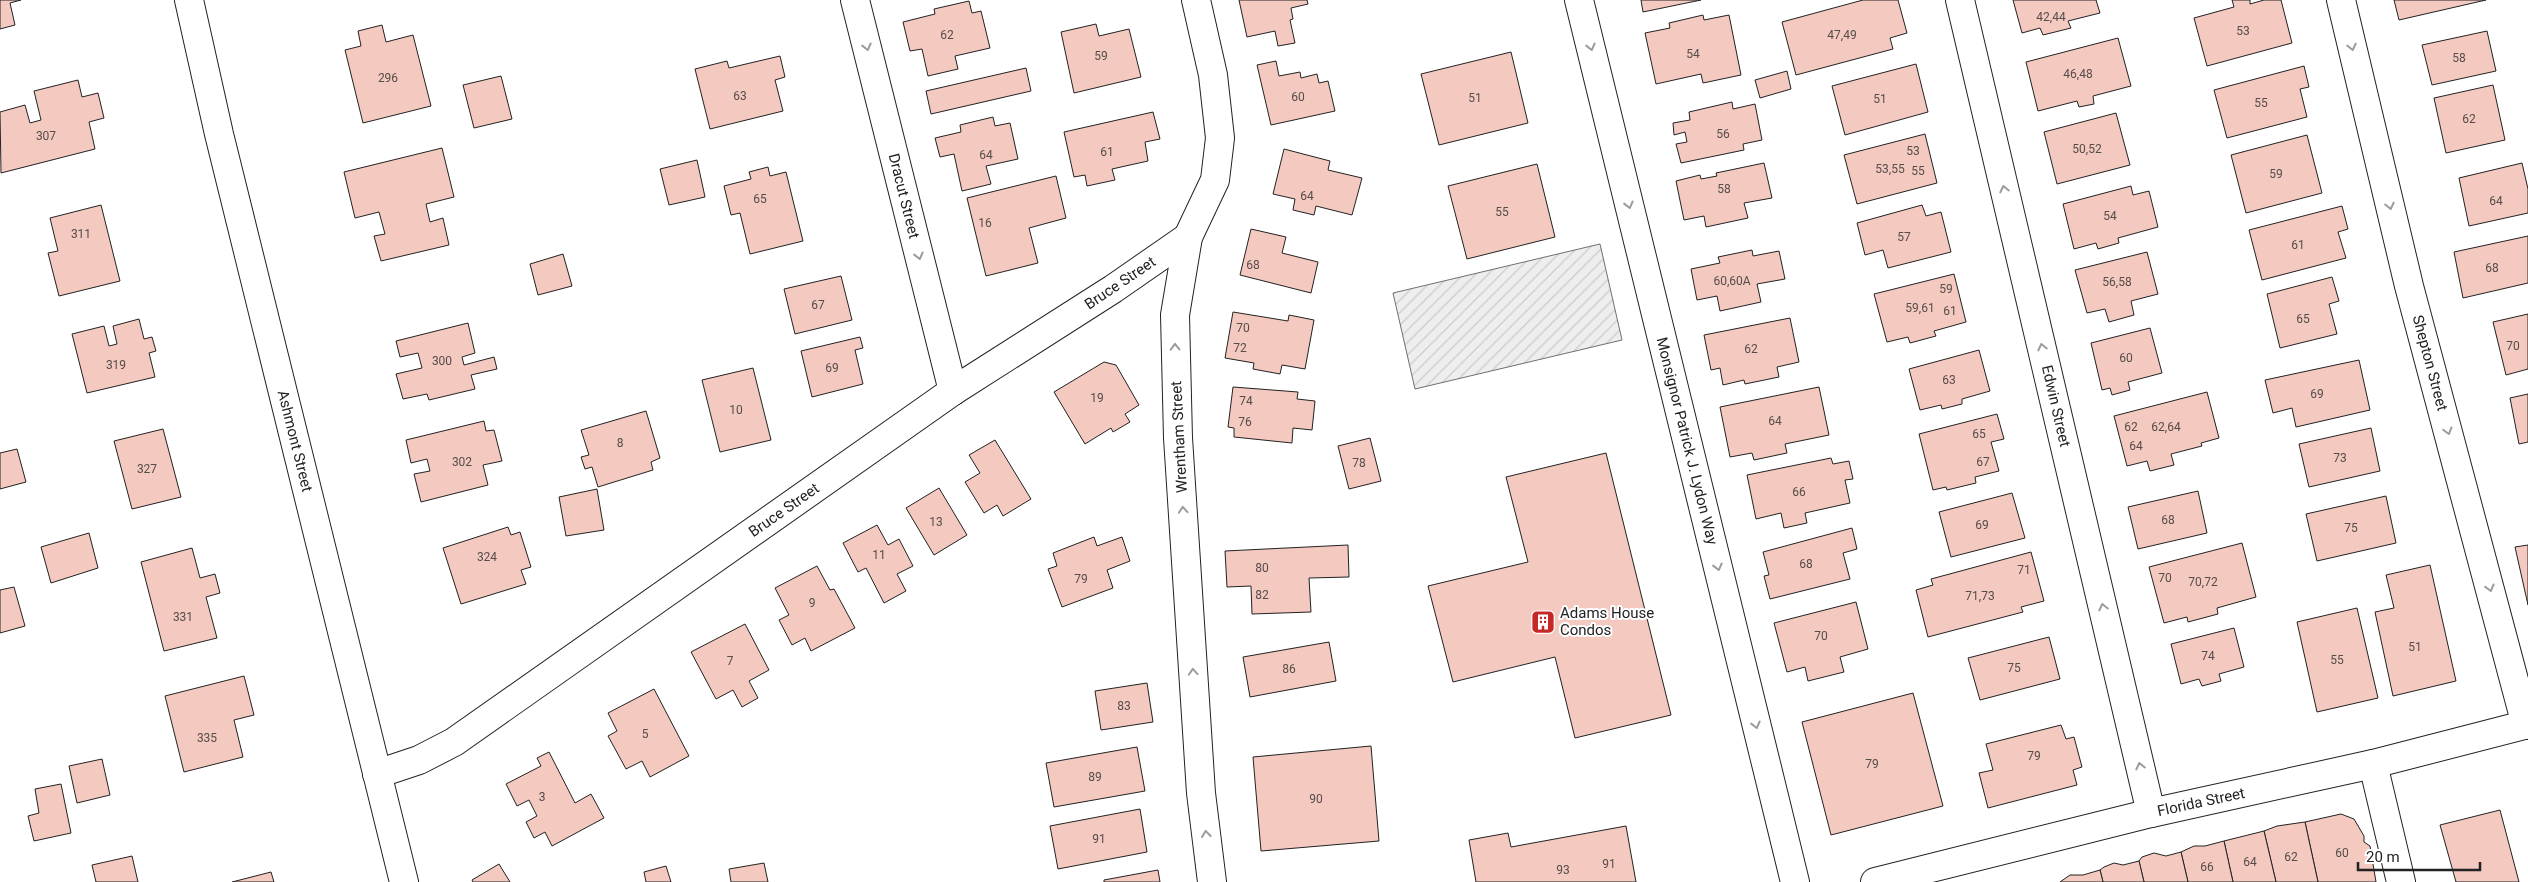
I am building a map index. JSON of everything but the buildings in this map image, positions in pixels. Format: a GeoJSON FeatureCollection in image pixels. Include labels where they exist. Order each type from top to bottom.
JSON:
{"type":"FeatureCollection","features":[{"type":"Feature","properties":{"kind":"street","name":"Ashmont Street"},"geometry":{"type":"LineString","coordinates":[[189,0],[219,134],[404,882]]}},
{"type":"Feature","properties":{"kind":"street","name":"Dracut Street"},"geometry":{"type":"LineString","coordinates":[[855,0],[953,391]]}},
{"type":"Feature","properties":{"kind":"street","name":"Wrentham Street"},"geometry":{"type":"LineString","coordinates":[[1196,0],[1213,75],[1220,138],[1215,180],[1188,237],[1175,315],[1178,438],[1201,793],[1212,882]]}},
{"type":"Feature","properties":{"kind":"street","name":"Monsignor Patrick J. Lydon Way"},"geometry":{"type":"LineString","coordinates":[[1579,0],[1795,882]]}},
{"type":"Feature","properties":{"kind":"street","name":"Edwin Street"},"geometry":{"type":"LineString","coordinates":[[1960,0],[2151,813]]}},
{"type":"Feature","properties":{"kind":"street","name":"Shepton Street"},"geometry":{"type":"LineString","coordinates":[[2341,0],[2409,286],[2527,724]]}},
{"type":"Feature","properties":{"kind":"street","name":"Bruce Street"},"geometry":{"type":"LineString","coordinates":[[377,774],[419,760],[454,742],[953,391],[1113,289],[1188,237]]}},
{"type":"Feature","properties":{"kind":"street","name":"Florida Street"},"geometry":{"type":"LineString","coordinates":[[1875,882],[2151,813],[2373,764],[2527,724]]}},
{"type":"Feature","properties":{"kind":"street"},"geometry":{"type":"LineString","coordinates":[[2373,764],[2401,882]]}},
{"type":"Feature","properties":{"kind":"shaded area"},"geometry":{"type":"Polygon","coordinates":[[[1600,244],[1622,340],[1415,389],[1393,293],[1600,244]]]}},
{"type":"Feature","properties":{"kind":"place","name":"Adams House Condos"},"geometry":{"type":"Point","coordinates":[1543,622]}}]}
